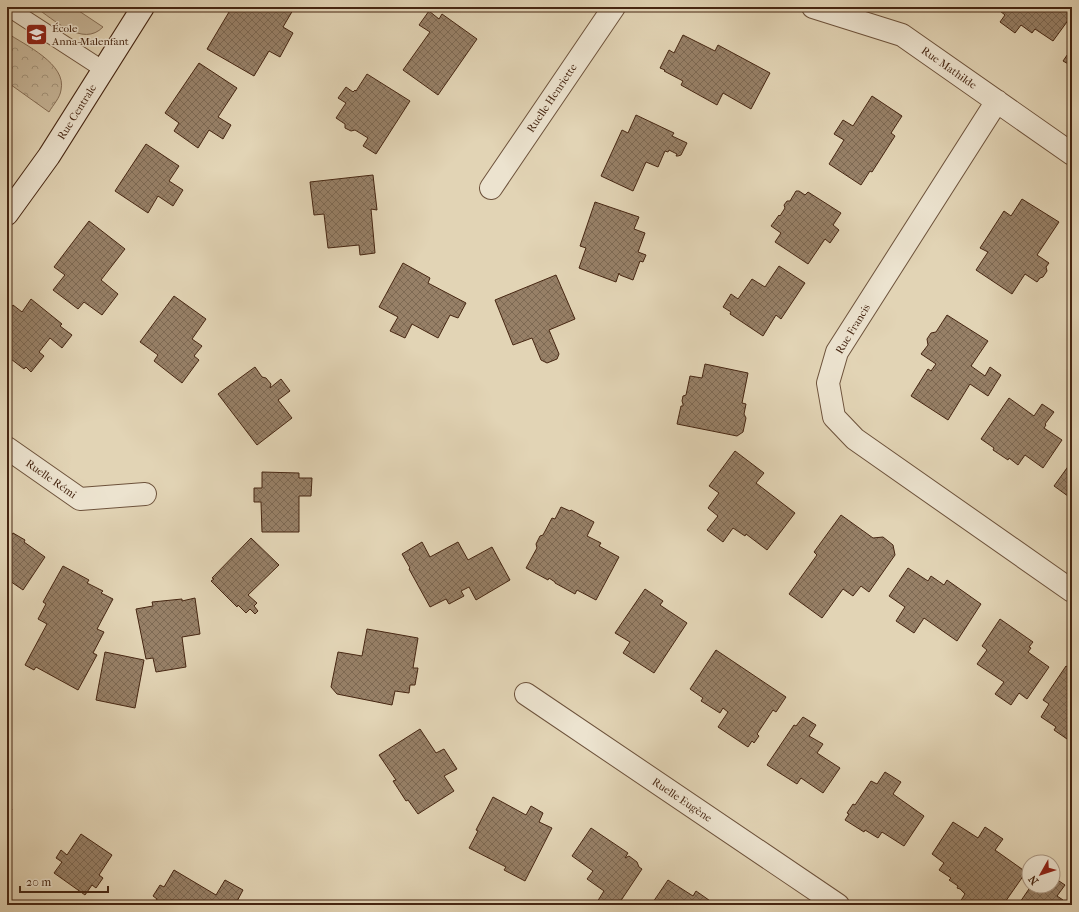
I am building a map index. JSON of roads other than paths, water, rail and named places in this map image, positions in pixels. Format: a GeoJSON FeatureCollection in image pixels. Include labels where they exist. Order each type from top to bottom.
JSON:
{"type":"FeatureCollection","features":[{"type":"Feature","properties":{"kind":"street","name":"Rue Centrale"},"geometry":{"type":"LineString","coordinates":[[7,214],[49,156],[143,7]]}},
{"type":"Feature","properties":{"kind":"street","name":"Ruelle Henriette"},"geometry":{"type":"LineString","coordinates":[[491,188],[614,7]]}},
{"type":"Feature","properties":{"kind":"street","name":"Rue Mathilde"},"geometry":{"type":"LineString","coordinates":[[813,7],[902,35],[1072,154]]}},
{"type":"Feature","properties":{"kind":"street","name":"Rue Francis"},"geometry":{"type":"LineString","coordinates":[[997,101],[837,352],[828,383],[834,417],[855,439],[1072,591]]}},
{"type":"Feature","properties":{"kind":"street","name":"Ruelle Rémi"},"geometry":{"type":"LineString","coordinates":[[7,448],[80,499],[146,494]]}},
{"type":"Feature","properties":{"kind":"street","name":"Ruelle Eugène"},"geometry":{"type":"LineString","coordinates":[[526,694],[838,905]]}},
{"type":"Feature","properties":{"kind":"lane"},"geometry":{"type":"LineString","coordinates":[[7,7],[104,70]]}},
{"type":"Feature","properties":{"kind":"place","name":"École Anna-Malenfant"},"geometry":{"type":"Point","coordinates":[36,34]}}]}
